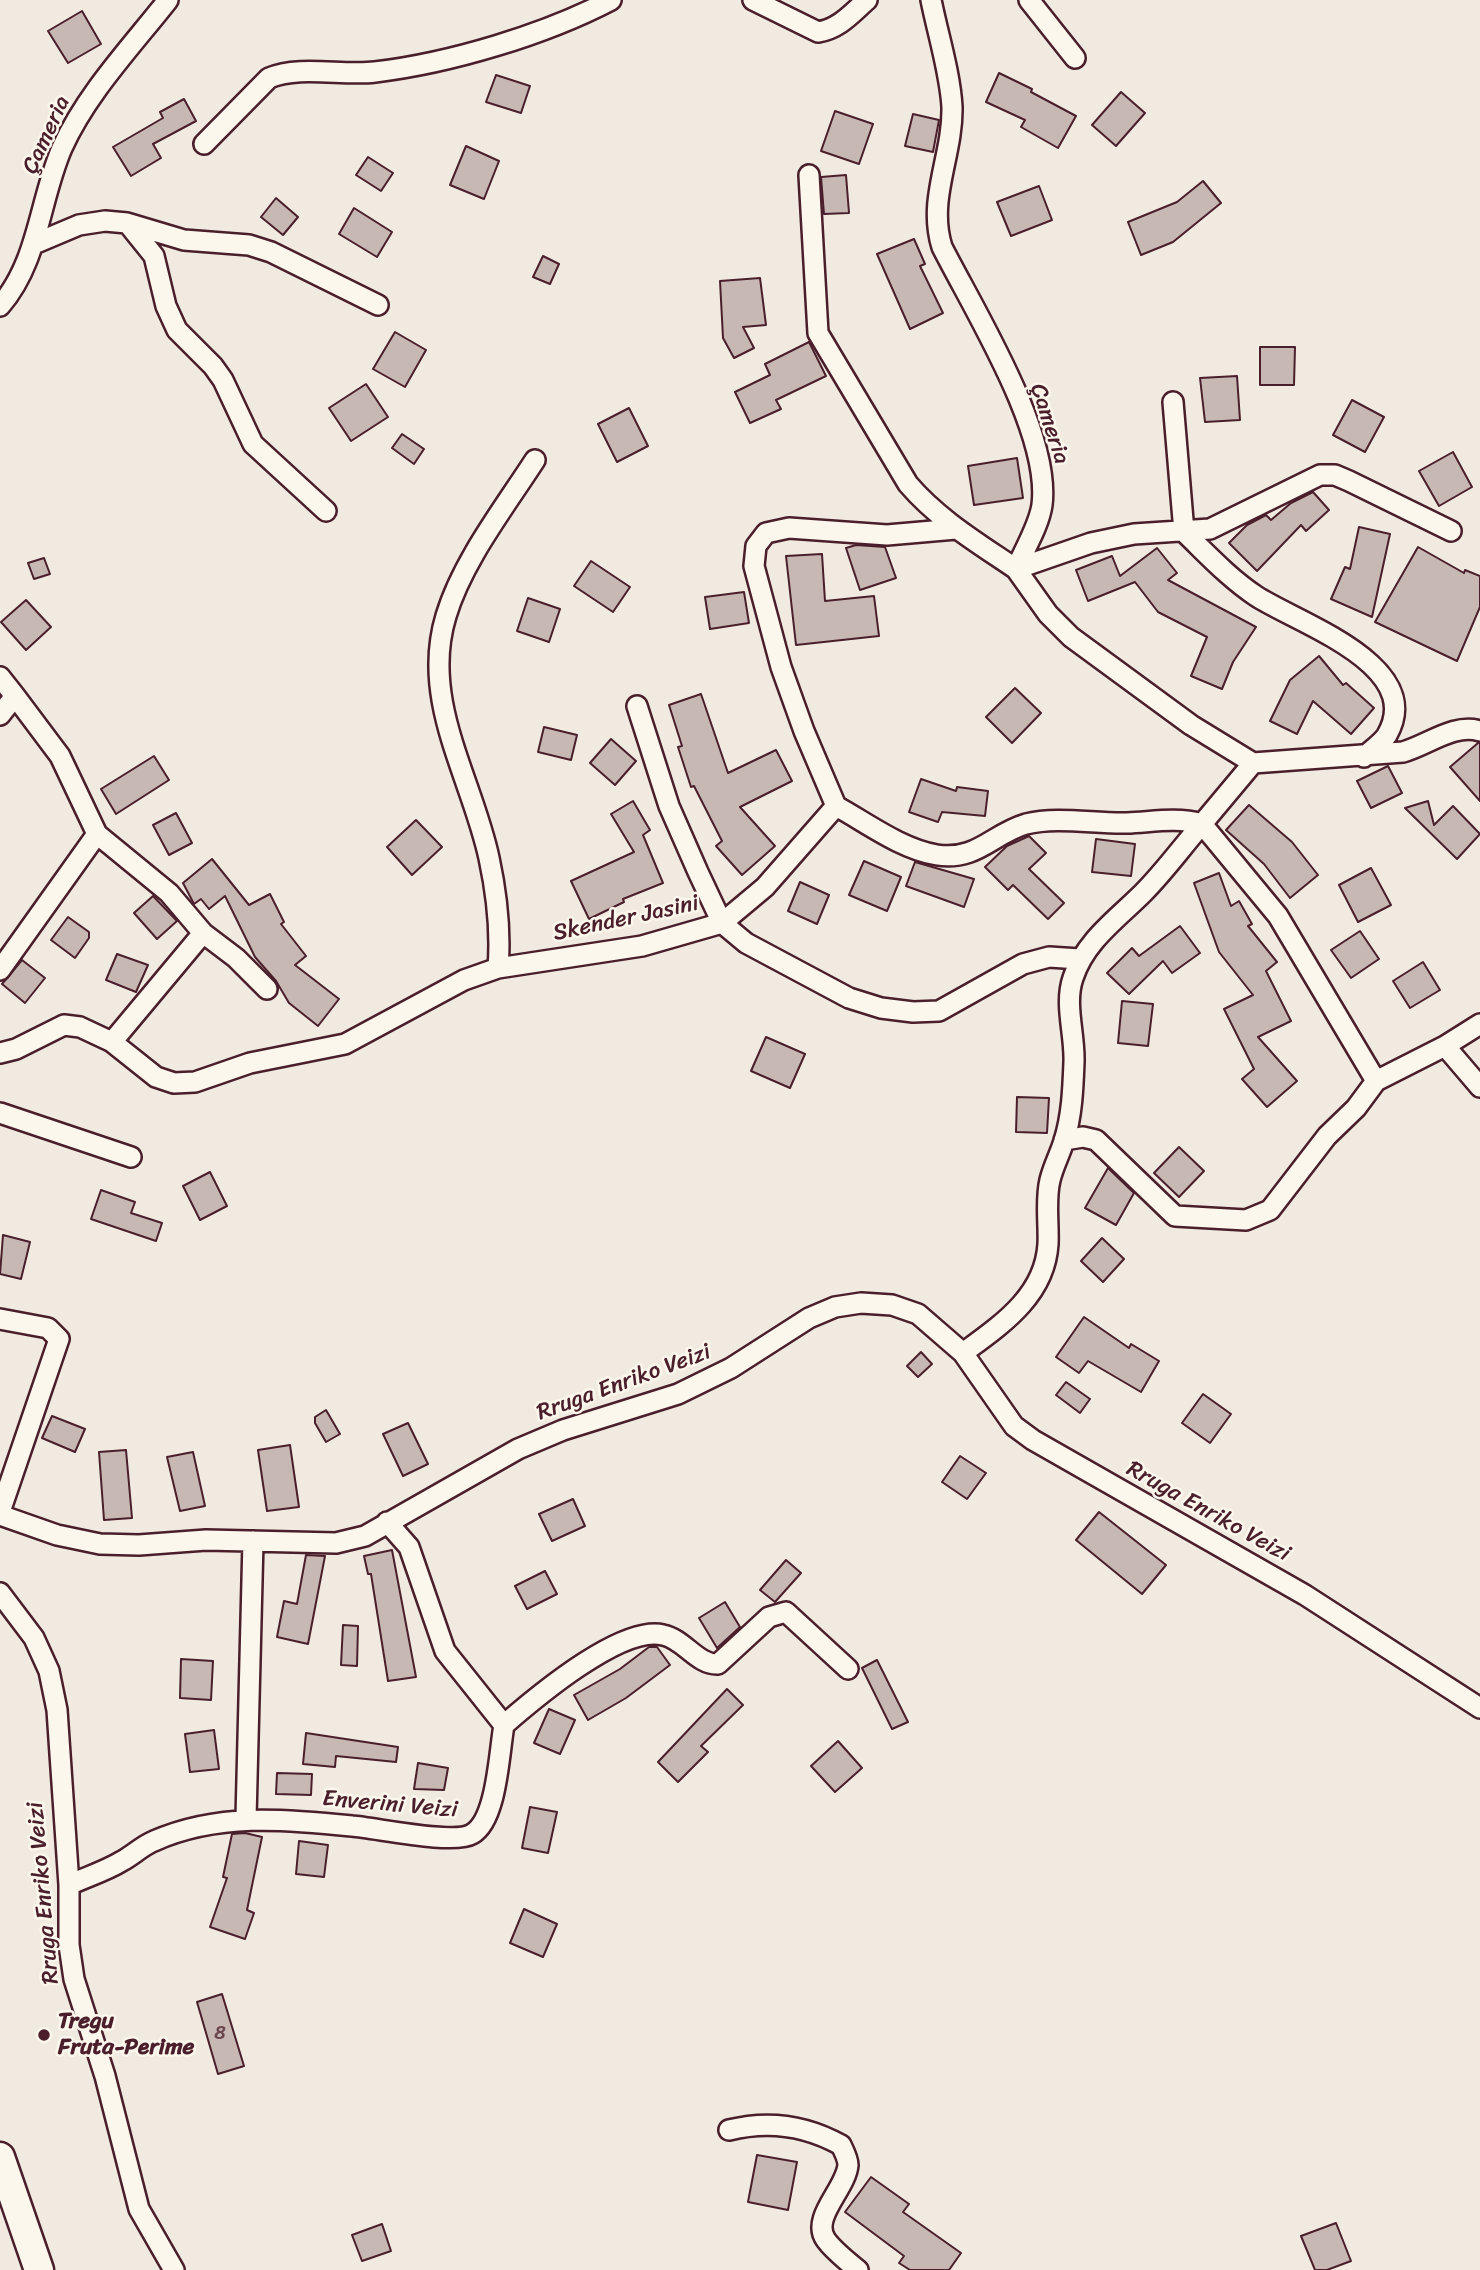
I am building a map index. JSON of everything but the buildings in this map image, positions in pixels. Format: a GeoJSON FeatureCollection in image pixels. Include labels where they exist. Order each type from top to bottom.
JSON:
{"type":"FeatureCollection","features":[{"type":"Feature","properties":{"kind":"main road"},"geometry":{"type":"LineString","coordinates":[[0,2157],[39,2270]]}},
{"type":"Feature","properties":{"kind":"street","name":"Çameria"},"geometry":{"type":"LineString","coordinates":[[0,306],[20,280],[34,244],[58,161],[83,108],[168,0]]}},
{"type":"Feature","properties":{"kind":"street"},"geometry":{"type":"LineString","coordinates":[[204,144],[269,78],[280,73],[344,74],[415,67],[578,17],[611,0]]}},
{"type":"Feature","properties":{"kind":"street"},"geometry":{"type":"LineString","coordinates":[[753,0],[818,32],[830,31],[867,0]]}},
{"type":"Feature","properties":{"kind":"street","name":"Çameria"},"geometry":{"type":"LineString","coordinates":[[931,0],[952,109],[935,208],[936,228],[942,247],[1024,410],[1043,476],[1042,507],[1016,569]]}},
{"type":"Feature","properties":{"kind":"street"},"geometry":{"type":"LineString","coordinates":[[1029,0],[1075,58]]}},
{"type":"Feature","properties":{"kind":"street"},"geometry":{"type":"LineString","coordinates":[[809,175],[818,333],[908,484],[931,510],[1016,569],[1048,614],[1071,637],[1191,725],[1253,763],[1364,757],[1414,749],[1461,728],[1480,731]]}},
{"type":"Feature","properties":{"kind":"street"},"geometry":{"type":"LineString","coordinates":[[34,244],[79,225],[105,220],[127,223],[184,240],[249,245],[271,252],[378,305]]}},
{"type":"Feature","properties":{"kind":"street"},"geometry":{"type":"LineString","coordinates":[[127,223],[155,256],[166,306],[177,330],[213,366],[223,380],[253,444],[326,511]]}},
{"type":"Feature","properties":{"kind":"street"},"geometry":{"type":"LineString","coordinates":[[1174,402],[1184,532],[1234,580],[1364,657],[1384,676],[1392,696],[1394,719],[1385,737],[1364,757]]}},
{"type":"Feature","properties":{"kind":"street"},"geometry":{"type":"LineString","coordinates":[[498,968],[500,936],[489,856],[456,760],[443,704],[439,648],[446,615],[478,547],[535,460]]}},
{"type":"Feature","properties":{"kind":"street"},"geometry":{"type":"LineString","coordinates":[[1016,569],[1091,543],[1133,534],[1210,529],[1228,523],[1320,475],[1335,475],[1451,531]]}},
{"type":"Feature","properties":{"kind":"street"},"geometry":{"type":"LineString","coordinates":[[956,528],[887,535],[789,527],[766,533],[756,546],[754,566],[781,667],[804,731],[836,806],[908,846],[937,855],[964,855],[1026,824],[1167,820],[1202,824],[1279,916],[1376,1080]]}},
{"type":"Feature","properties":{"kind":"street"},"geometry":{"type":"LineString","coordinates":[[0,677],[60,756],[97,834],[169,893],[203,933],[236,958],[267,989]]}},
{"type":"Feature","properties":{"kind":"street"},"geometry":{"type":"LineString","coordinates":[[0,715],[15,696]]}},
{"type":"Feature","properties":{"kind":"street"},"geometry":{"type":"LineString","coordinates":[[637,706],[669,806],[722,923],[746,943],[849,998],[881,1008],[913,1012],[939,1011],[1023,964],[1049,957],[1080,959]]}},
{"type":"Feature","properties":{"kind":"street"},"geometry":{"type":"LineString","coordinates":[[963,1353],[1007,1321],[1025,1302],[1041,1276],[1048,1247],[1049,1183],[1064,1140],[1070,1112],[1075,1047],[1069,1001],[1072,980],[1080,959],[1094,940],[1145,891],[1253,763]]}},
{"type":"Feature","properties":{"kind":"street","name":"Skender Jasini"},"geometry":{"type":"LineString","coordinates":[[0,1053],[16,1049],[64,1025],[80,1027],[112,1042],[156,1077],[174,1083],[195,1082],[250,1063],[345,1044],[464,980],[498,968],[642,946],[722,923],[765,887],[836,806]]}},
{"type":"Feature","properties":{"kind":"street"},"geometry":{"type":"LineString","coordinates":[[0,971],[97,834]]}},
{"type":"Feature","properties":{"kind":"street"},"geometry":{"type":"LineString","coordinates":[[112,1042],[203,933]]}},
{"type":"Feature","properties":{"kind":"street"},"geometry":{"type":"LineString","coordinates":[[1064,1140],[1083,1137],[1096,1140],[1175,1216],[1246,1220],[1270,1210],[1376,1080],[1445,1046],[1480,1024]]}},
{"type":"Feature","properties":{"kind":"street"},"geometry":{"type":"LineString","coordinates":[[1445,1046],[1480,1087]]}},
{"type":"Feature","properties":{"kind":"street"},"geometry":{"type":"LineString","coordinates":[[0,1113],[131,1157]]}},
{"type":"Feature","properties":{"kind":"street","name":"Rruga Enriko Veizi"},"geometry":{"type":"LineString","coordinates":[[0,1514],[57,1535],[100,1544],[253,1541],[336,1543],[365,1536],[518,1449],[589,1421],[678,1394],[721,1373],[809,1318],[835,1307],[871,1303],[892,1305],[918,1314],[963,1353],[1014,1426],[1033,1440],[1305,1595],[1480,1708]]}},
{"type":"Feature","properties":{"kind":"street"},"geometry":{"type":"LineString","coordinates":[[0,1319],[48,1328],[59,1339],[0,1514]]}},
{"type":"Feature","properties":{"kind":"street"},"geometry":{"type":"LineString","coordinates":[[387,1522],[409,1547],[445,1651],[504,1725],[564,1675],[639,1635],[655,1633],[670,1636],[704,1662],[718,1664],[769,1617],[786,1612],[848,1669]]}},
{"type":"Feature","properties":{"kind":"street"},"geometry":{"type":"LineString","coordinates":[[246,1818],[253,1541]]}},
{"type":"Feature","properties":{"kind":"street","name":"Rruga Enriko Veizi"},"geometry":{"type":"LineString","coordinates":[[0,1593],[34,1638],[49,1671],[57,1710],[69,1885],[69,1945],[81,2008],[105,2076],[139,2209],[174,2270]]}},
{"type":"Feature","properties":{"kind":"street","name":"Enverini Veizi"},"geometry":{"type":"LineString","coordinates":[[69,1885],[120,1862],[152,1842],[195,1826],[246,1818],[352,1825],[453,1839],[471,1836],[485,1824],[491,1805],[504,1725]]}},
{"type":"Feature","properties":{"kind":"street"},"geometry":{"type":"LineString","coordinates":[[729,2130],[754,2123],[772,2123],[801,2128],[841,2145],[848,2163],[844,2181],[821,2223],[821,2232],[826,2241],[858,2270]]}},
{"type":"Feature","properties":{"kind":"place","name":"Tregu Fruta-Perime"},"geometry":{"type":"Point","coordinates":[44,2035]}}]}
